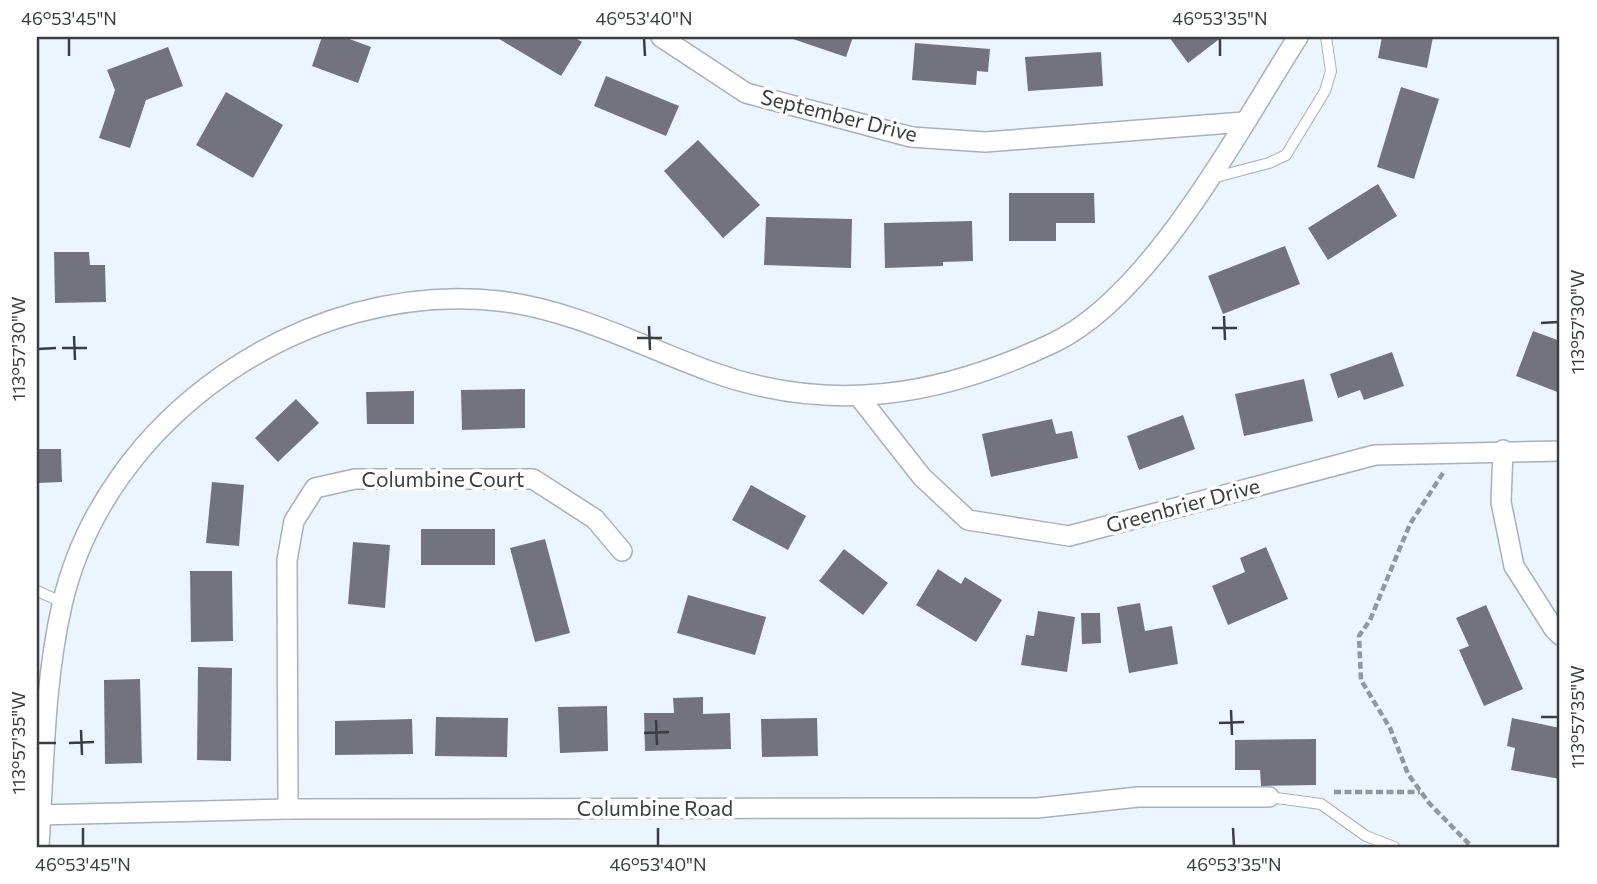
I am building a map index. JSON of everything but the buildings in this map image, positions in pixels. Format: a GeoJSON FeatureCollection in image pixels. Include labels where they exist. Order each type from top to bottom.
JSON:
{"type":"FeatureCollection","features":[{"type":"Feature","properties":{"kind":"street","name":"September Drive"},"geometry":{"type":"LineString","coordinates":[[661,37],[747,93],[911,137],[985,142],[1244,121]]}},
{"type":"Feature","properties":{"kind":"street"},"geometry":{"type":"LineString","coordinates":[[39,847],[46,709],[62,602],[90,526],[136,454],[180,408],[239,364],[310,327],[373,308],[442,300],[497,301],[567,314],[717,373],[779,391],[860,398],[937,387],[1056,342],[1117,299],[1209,180],[1298,37]]}},
{"type":"Feature","properties":{"kind":"street","name":"Greenbrier Drive"},"geometry":{"type":"LineString","coordinates":[[860,398],[922,477],[968,520],[1069,536],[1375,455],[1503,450],[1560,451]]}},
{"type":"Feature","properties":{"kind":"street"},"geometry":{"type":"LineString","coordinates":[[1503,450],[1501,502],[1514,566],[1560,635]]}},
{"type":"Feature","properties":{"kind":"street","name":"Columbine Court"},"geometry":{"type":"LineString","coordinates":[[288,809],[287,560],[294,521],[315,488],[355,479],[533,480],[595,519],[622,551]]}},
{"type":"Feature","properties":{"kind":"street","name":"Columbine Road"},"geometry":{"type":"LineString","coordinates":[[39,815],[288,809],[1037,808],[1138,797],[1269,797]]}},
{"type":"Feature","properties":{"kind":"lane"},"geometry":{"type":"LineString","coordinates":[[1209,180],[1269,163],[1286,155],[1325,91],[1331,71],[1326,37]]}},
{"type":"Feature","properties":{"kind":"lane"},"geometry":{"type":"LineString","coordinates":[[37,591],[62,602]]}},
{"type":"Feature","properties":{"kind":"lane"},"geometry":{"type":"LineString","coordinates":[[1269,797],[1321,804],[1366,836],[1394,847]]}},
{"type":"Feature","properties":{"kind":"path"},"geometry":{"type":"LineString","coordinates":[[1450,452],[1442,477],[1410,524],[1370,620],[1359,636],[1362,680],[1390,728],[1408,774],[1472,847]]}},
{"type":"Feature","properties":{"kind":"path"},"geometry":{"type":"LineString","coordinates":[[1322,793],[1421,792]]}}]}
